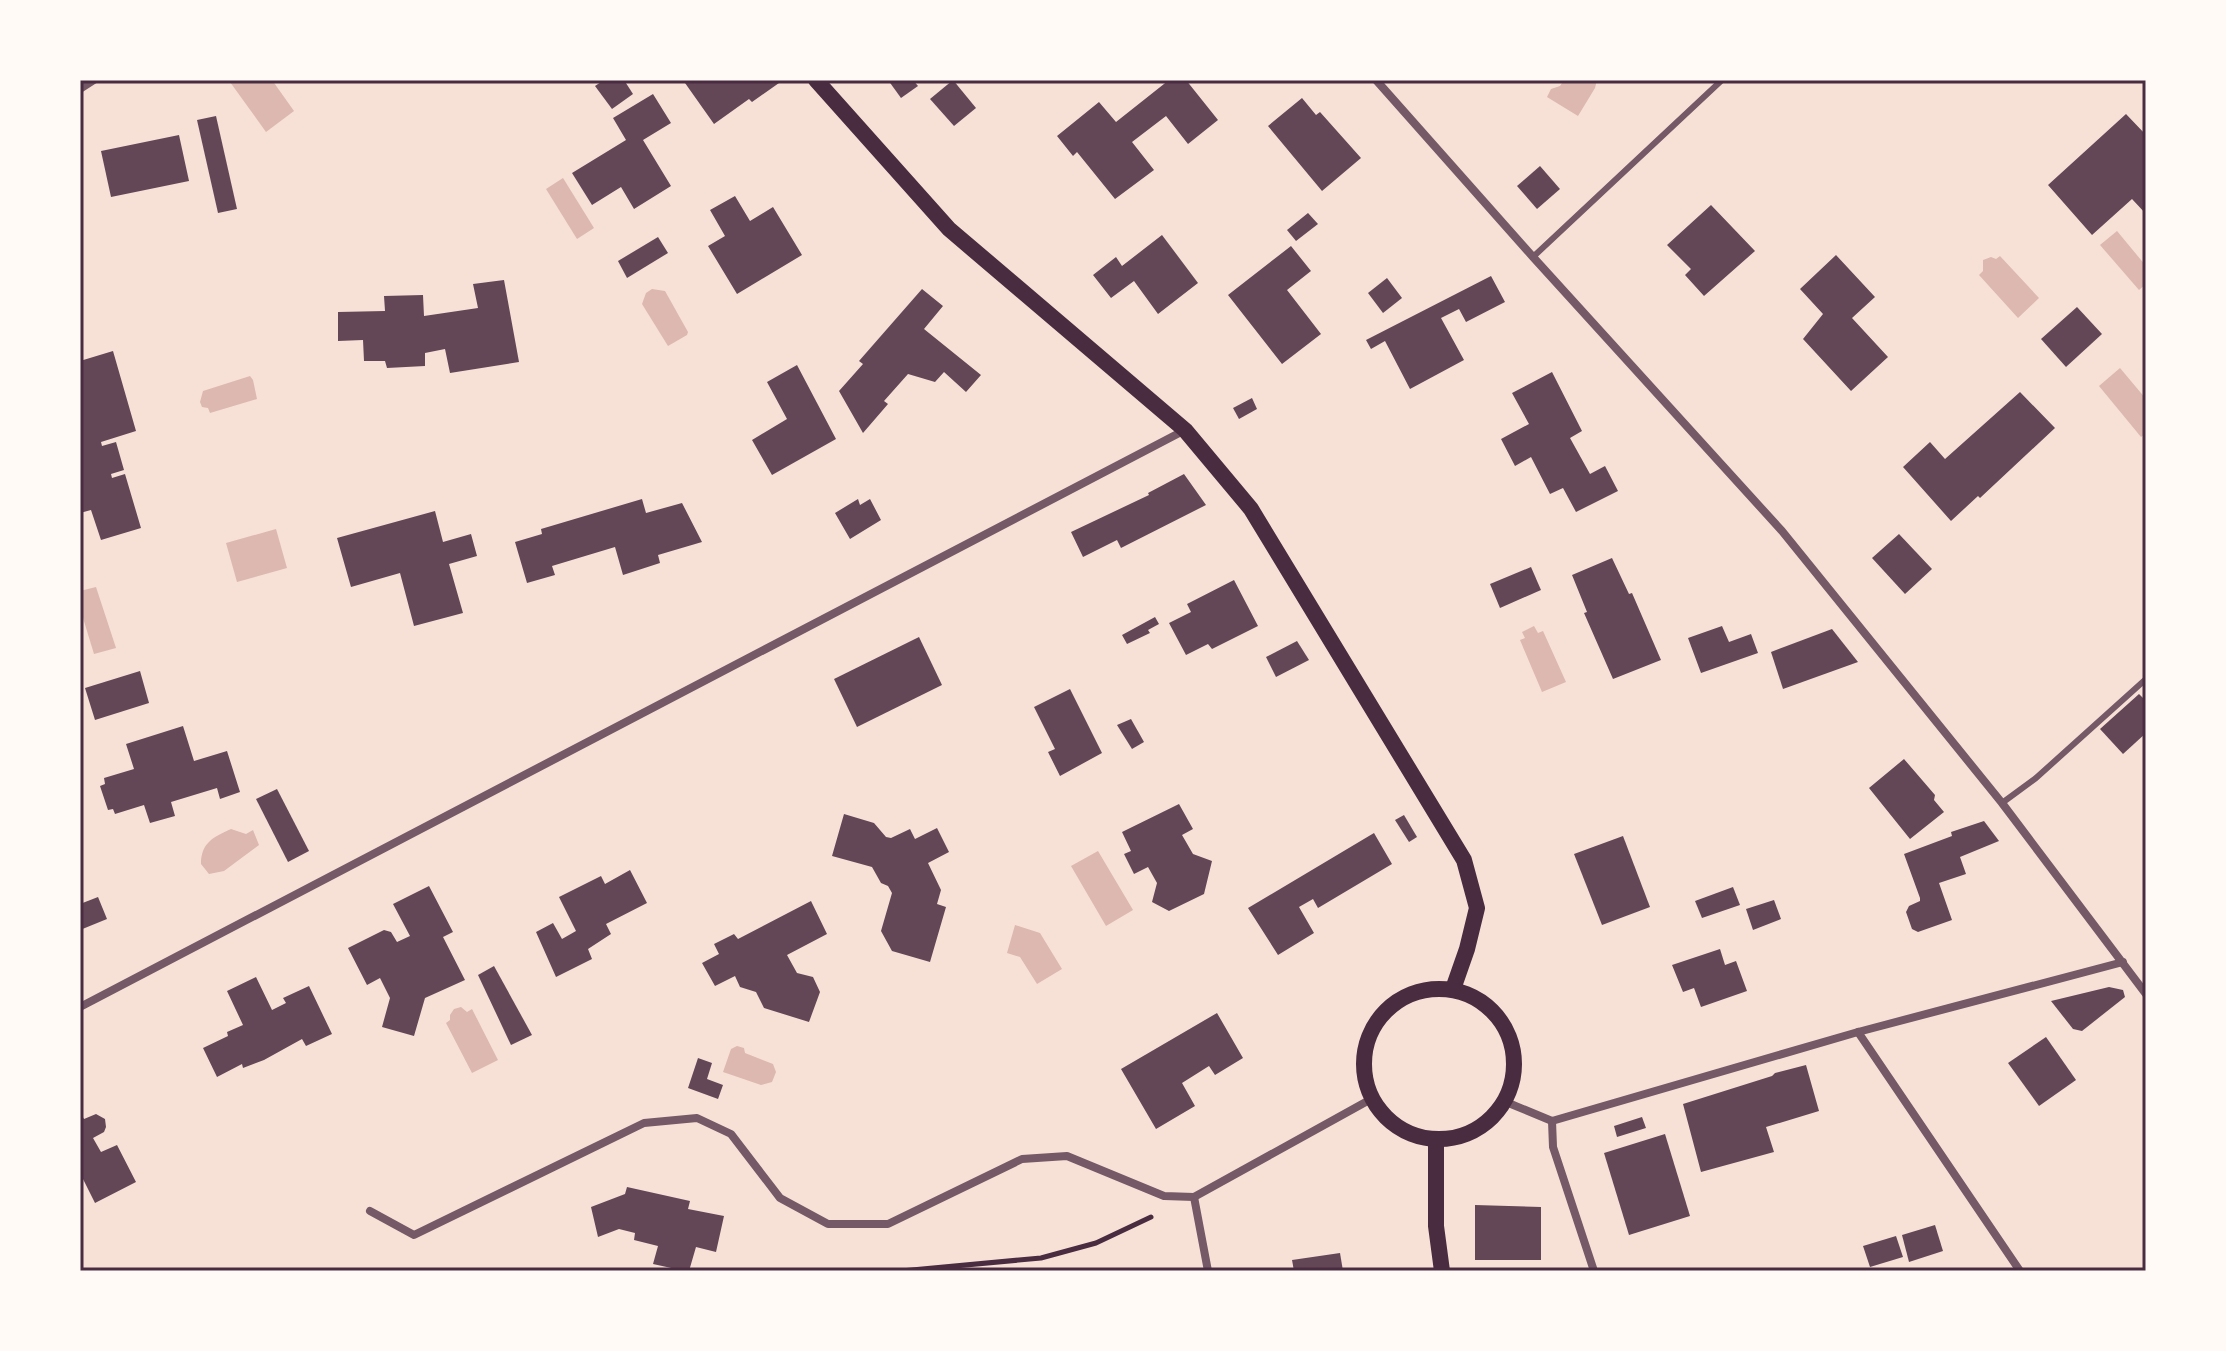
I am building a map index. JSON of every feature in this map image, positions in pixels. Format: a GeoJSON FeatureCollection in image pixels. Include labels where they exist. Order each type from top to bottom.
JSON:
{"type":"FeatureCollection","features":[{"type":"Feature","properties":{"kind":"main road"},"geometry":{"type":"LineString","coordinates":[[816,80],[949,229],[1185,430],[1251,509],[1464,860],[1477,908],[1453,989]]}},
{"type":"Feature","properties":{"kind":"main road"},"geometry":{"type":"LineString","coordinates":[[1453,989],[1477,998],[1504,1023],[1514,1048],[1515,1076],[1506,1102],[1487,1123],[1464,1136],[1436,1140],[1410,1134],[1391,1123],[1365,1082],[1364,1055],[1368,1039],[1381,1016],[1396,1001],[1420,990],[1453,989]]}},
{"type":"Feature","properties":{"kind":"main road"},"geometry":{"type":"LineString","coordinates":[[1436,1140],[1436,1226],[1442,1271]]}},
{"type":"Feature","properties":{"kind":"street"},"geometry":{"type":"LineString","coordinates":[[80,89],[94,80]]}},
{"type":"Feature","properties":{"kind":"street"},"geometry":{"type":"LineString","coordinates":[[1376,80],[1782,531],[2002,803],[2146,994]]}},
{"type":"Feature","properties":{"kind":"street"},"geometry":{"type":"LineString","coordinates":[[80,1007],[1185,430]]}},
{"type":"Feature","properties":{"kind":"street"},"geometry":{"type":"LineString","coordinates":[[1506,1102],[1552,1121],[1858,1032],[2123,962]]}},
{"type":"Feature","properties":{"kind":"street"},"geometry":{"type":"LineString","coordinates":[[1858,1032],[2020,1271]]}},
{"type":"Feature","properties":{"kind":"street"},"geometry":{"type":"LineString","coordinates":[[370,1211],[414,1235],[644,1123],[697,1118],[731,1134],[780,1198],[828,1224],[888,1224],[1022,1159],[1067,1156],[1164,1196],[1194,1197],[1373,1098]]}},
{"type":"Feature","properties":{"kind":"street"},"geometry":{"type":"LineString","coordinates":[[1552,1121],[1553,1147],[1594,1271]]}},
{"type":"Feature","properties":{"kind":"street"},"geometry":{"type":"LineString","coordinates":[[1194,1197],[1208,1271]]}},
{"type":"Feature","properties":{"kind":"lane"},"geometry":{"type":"LineString","coordinates":[[1533,257],[1722,80]]}},
{"type":"Feature","properties":{"kind":"lane"},"geometry":{"type":"LineString","coordinates":[[2002,803],[2036,778],[2146,679]]}},
{"type":"Feature","properties":{"kind":"path"},"geometry":{"type":"LineString","coordinates":[[901,1271],[1041,1258],[1096,1243],[1194,1197]]}},
{"type":"Feature","properties":{"kind":"shaded area"},"geometry":{"type":"Polygon","coordinates":[[[272,80],[294,111],[266,132],[230,82],[272,80]]]}},
{"type":"Feature","properties":{"kind":"shaded area"},"geometry":{"type":"Polygon","coordinates":[[[1564,80],[1597,80],[1578,116],[1547,97],[1551,89],[1560,86],[1564,80]]]}},
{"type":"Feature","properties":{"kind":"shaded area"},"geometry":{"type":"Polygon","coordinates":[[[563,178],[594,228],[577,239],[546,189],[563,178]]]}},
{"type":"Feature","properties":{"kind":"shaded area"},"geometry":{"type":"Polygon","coordinates":[[[2117,231],[2146,266],[2146,284],[2139,290],[2100,245],[2117,231]]]}},
{"type":"Feature","properties":{"kind":"shaded area"},"geometry":{"type":"Polygon","coordinates":[[[2000,256],[2039,298],[2018,318],[1979,275],[1983,271],[1983,260],[2000,256]]]}},
{"type":"Feature","properties":{"kind":"shaded area"},"geometry":{"type":"Polygon","coordinates":[[[652,289],[665,291],[688,332],[668,346],[642,304],[646,293],[652,289]]]}},
{"type":"Feature","properties":{"kind":"shaded area"},"geometry":{"type":"Polygon","coordinates":[[[2120,368],[2146,399],[2146,433],[2141,437],[2099,386],[2120,368]]]}},
{"type":"Feature","properties":{"kind":"shaded area"},"geometry":{"type":"Polygon","coordinates":[[[250,376],[257,399],[210,413],[208,408],[202,407],[203,391],[250,376]]]}},
{"type":"Feature","properties":{"kind":"shaded area"},"geometry":{"type":"Polygon","coordinates":[[[276,529],[287,568],[237,582],[226,543],[276,529]]]}},
{"type":"Feature","properties":{"kind":"shaded area"},"geometry":{"type":"Polygon","coordinates":[[[96,587],[116,648],[94,654],[80,608],[80,591],[96,587]]]}},
{"type":"Feature","properties":{"kind":"shaded area"},"geometry":{"type":"Polygon","coordinates":[[[1534,626],[1538,633],[1543,631],[1566,682],[1542,692],[1520,640],[1525,638],[1522,632],[1534,626]]]}},
{"type":"Feature","properties":{"kind":"shaded area"},"geometry":{"type":"Polygon","coordinates":[[[231,829],[246,834],[253,830],[259,845],[224,871],[209,874],[201,864],[203,851],[214,838],[231,829]]]}},
{"type":"Feature","properties":{"kind":"shaded area"},"geometry":{"type":"Polygon","coordinates":[[[1098,851],[1133,910],[1106,926],[1071,866],[1098,851]]]}},
{"type":"Feature","properties":{"kind":"shaded area"},"geometry":{"type":"Polygon","coordinates":[[[1015,925],[1040,933],[1062,969],[1037,984],[1020,957],[1007,953],[1015,925]]]}},
{"type":"Feature","properties":{"kind":"shaded area"},"geometry":{"type":"Polygon","coordinates":[[[461,1007],[467,1012],[472,1009],[498,1060],[472,1073],[446,1023],[454,1009],[461,1007]]]}},
{"type":"Feature","properties":{"kind":"shaded area"},"geometry":{"type":"Polygon","coordinates":[[[737,1046],[744,1048],[745,1053],[773,1064],[776,1072],[772,1082],[761,1085],[723,1072],[731,1049],[737,1046]]]}},
{"type":"Feature","properties":{"kind":"building"},"geometry":{"type":"Polygon","coordinates":[[[604,80],[624,80],[633,94],[612,109],[595,86],[604,80]]]}},
{"type":"Feature","properties":{"kind":"building"},"geometry":{"type":"Polygon","coordinates":[[[689,80],[776,80],[779,83],[752,102],[749,99],[714,124],[685,83],[689,80]]]}},
{"type":"Feature","properties":{"kind":"building"},"geometry":{"type":"Polygon","coordinates":[[[888,80],[913,80],[918,86],[901,98],[888,80]]]}},
{"type":"Feature","properties":{"kind":"building"},"geometry":{"type":"Polygon","coordinates":[[[953,80],[976,108],[954,126],[930,99],[953,80]]]}},
{"type":"Feature","properties":{"kind":"building"},"geometry":{"type":"Polygon","coordinates":[[[1169,80],[1186,80],[1218,120],[1188,144],[1166,116],[1132,142],[1154,170],[1115,199],[1077,152],[1073,156],[1057,136],[1099,102],[1116,122],[1169,80]]]}},
{"type":"Feature","properties":{"kind":"building"},"geometry":{"type":"Polygon","coordinates":[[[653,94],[671,123],[643,140],[671,186],[634,209],[621,187],[592,205],[572,173],[626,140],[613,118],[653,94]]]}},
{"type":"Feature","properties":{"kind":"building"},"geometry":{"type":"Polygon","coordinates":[[[1302,98],[1316,115],[1320,112],[1361,158],[1322,191],[1268,126],[1302,98]]]}},
{"type":"Feature","properties":{"kind":"building"},"geometry":{"type":"Polygon","coordinates":[[[2126,114],[2146,135],[2146,214],[2132,199],[2092,235],[2048,185],[2126,114]]]}},
{"type":"Feature","properties":{"kind":"building"},"geometry":{"type":"Polygon","coordinates":[[[216,116],[237,209],[218,213],[197,120],[216,116]]]}},
{"type":"Feature","properties":{"kind":"building"},"geometry":{"type":"Polygon","coordinates":[[[179,135],[189,181],[111,197],[101,151],[179,135]]]}},
{"type":"Feature","properties":{"kind":"building"},"geometry":{"type":"Polygon","coordinates":[[[1540,166],[1560,189],[1537,209],[1517,186],[1540,166]]]}},
{"type":"Feature","properties":{"kind":"building"},"geometry":{"type":"Polygon","coordinates":[[[735,196],[750,221],[773,207],[802,255],[737,294],[708,246],[725,236],[710,210],[735,196]]]}},
{"type":"Feature","properties":{"kind":"building"},"geometry":{"type":"Polygon","coordinates":[[[1711,205],[1755,251],[1704,296],[1685,275],[1691,269],[1667,245],[1711,205]]]}},
{"type":"Feature","properties":{"kind":"building"},"geometry":{"type":"Polygon","coordinates":[[[1308,213],[1318,224],[1296,241],[1287,230],[1308,213]]]}},
{"type":"Feature","properties":{"kind":"building"},"geometry":{"type":"Polygon","coordinates":[[[1162,235],[1198,283],[1158,314],[1134,281],[1111,298],[1093,275],[1116,257],[1122,266],[1162,235]]]}},
{"type":"Feature","properties":{"kind":"building"},"geometry":{"type":"Polygon","coordinates":[[[658,237],[668,253],[627,278],[618,261],[658,237]]]}},
{"type":"Feature","properties":{"kind":"building"},"geometry":{"type":"Polygon","coordinates":[[[1291,246],[1311,271],[1287,290],[1321,334],[1282,364],[1228,295],[1291,246]]]}},
{"type":"Feature","properties":{"kind":"building"},"geometry":{"type":"Polygon","coordinates":[[[1836,255],[1875,297],[1852,318],[1888,357],[1851,391],[1803,339],[1823,314],[1800,289],[1836,255]]]}},
{"type":"Feature","properties":{"kind":"building"},"geometry":{"type":"Polygon","coordinates":[[[1491,276],[1505,302],[1466,322],[1459,309],[1441,318],[1464,360],[1410,389],[1385,341],[1371,349],[1366,340],[1491,276]]]}},
{"type":"Feature","properties":{"kind":"building"},"geometry":{"type":"Polygon","coordinates":[[[1387,278],[1402,298],[1383,313],[1368,293],[1387,278]]]}},
{"type":"Feature","properties":{"kind":"building"},"geometry":{"type":"Polygon","coordinates":[[[504,280],[519,362],[450,373],[445,349],[425,353],[425,366],[387,368],[385,361],[364,361],[363,340],[338,341],[338,312],[385,311],[384,296],[423,295],[424,316],[478,308],[473,284],[504,280]]]}},
{"type":"Feature","properties":{"kind":"building"},"geometry":{"type":"Polygon","coordinates":[[[922,289],[943,306],[924,329],[981,375],[966,392],[944,372],[935,382],[908,374],[884,401],[888,404],[863,433],[839,391],[863,364],[859,361],[922,289]]]}},
{"type":"Feature","properties":{"kind":"building"},"geometry":{"type":"Polygon","coordinates":[[[2077,307],[2102,334],[2066,367],[2041,339],[2077,307]]]}},
{"type":"Feature","properties":{"kind":"building"},"geometry":{"type":"Polygon","coordinates":[[[113,351],[136,431],[101,442],[102,446],[116,442],[124,470],[111,474],[112,478],[125,474],[141,528],[101,540],[91,510],[80,513],[80,361],[113,351]]]}},
{"type":"Feature","properties":{"kind":"building"},"geometry":{"type":"Polygon","coordinates":[[[797,365],[836,439],[772,475],[752,440],[787,419],[767,382],[797,365]]]}},
{"type":"Feature","properties":{"kind":"building"},"geometry":{"type":"Polygon","coordinates":[[[1552,372],[1582,431],[1570,438],[1590,474],[1605,466],[1618,491],[1576,512],[1563,488],[1550,494],[1531,457],[1515,466],[1501,439],[1529,424],[1512,393],[1552,372]]]}},
{"type":"Feature","properties":{"kind":"building"},"geometry":{"type":"Polygon","coordinates":[[[2020,392],[2055,428],[1951,521],[1903,467],[1930,442],[1945,459],[2020,392]]]}},
{"type":"Feature","properties":{"kind":"building"},"geometry":{"type":"Polygon","coordinates":[[[1252,398],[1257,409],[1239,419],[1233,408],[1252,398]]]}},
{"type":"Feature","properties":{"kind":"building"},"geometry":{"type":"Polygon","coordinates":[[[1184,474],[1206,505],[1121,548],[1117,540],[1083,557],[1071,532],[1149,495],[1184,474]]]}},
{"type":"Feature","properties":{"kind":"building"},"geometry":{"type":"Polygon","coordinates":[[[642,499],[646,513],[682,503],[702,542],[658,555],[660,563],[623,575],[615,547],[552,566],[555,575],[527,583],[515,542],[542,534],[541,529],[642,499]]]}},
{"type":"Feature","properties":{"kind":"building"},"geometry":{"type":"Polygon","coordinates":[[[858,499],[860,505],[870,499],[881,520],[850,539],[835,513],[858,499]]]}},
{"type":"Feature","properties":{"kind":"building"},"geometry":{"type":"Polygon","coordinates":[[[435,511],[443,542],[471,534],[477,556],[449,564],[463,613],[414,626],[400,573],[351,587],[337,538],[435,511]]]}},
{"type":"Feature","properties":{"kind":"building"},"geometry":{"type":"Polygon","coordinates":[[[1899,534],[1932,569],[1905,594],[1872,558],[1899,534]]]}},
{"type":"Feature","properties":{"kind":"building"},"geometry":{"type":"Polygon","coordinates":[[[1612,558],[1629,594],[1632,593],[1661,660],[1613,679],[1584,613],[1587,612],[1572,575],[1612,558]]]}},
{"type":"Feature","properties":{"kind":"building"},"geometry":{"type":"Polygon","coordinates":[[[1531,567],[1541,590],[1500,608],[1490,584],[1531,567]]]}},
{"type":"Feature","properties":{"kind":"building"},"geometry":{"type":"Polygon","coordinates":[[[1234,580],[1258,626],[1212,649],[1208,644],[1186,655],[1169,623],[1191,612],[1187,604],[1234,580]]]}},
{"type":"Feature","properties":{"kind":"building"},"geometry":{"type":"Polygon","coordinates":[[[1155,617],[1159,624],[1148,630],[1150,633],[1127,644],[1122,635],[1155,617]]]}},
{"type":"Feature","properties":{"kind":"building"},"geometry":{"type":"Polygon","coordinates":[[[1722,626],[1729,642],[1751,634],[1758,653],[1701,673],[1688,638],[1722,626]]]}},
{"type":"Feature","properties":{"kind":"building"},"geometry":{"type":"Polygon","coordinates":[[[1832,629],[1858,662],[1783,689],[1771,652],[1832,629]]]}},
{"type":"Feature","properties":{"kind":"building"},"geometry":{"type":"Polygon","coordinates":[[[919,637],[942,685],[857,727],[834,679],[919,637]]]}},
{"type":"Feature","properties":{"kind":"building"},"geometry":{"type":"Polygon","coordinates":[[[1297,641],[1309,660],[1276,677],[1266,657],[1297,641]]]}},
{"type":"Feature","properties":{"kind":"building"},"geometry":{"type":"Polygon","coordinates":[[[140,671],[149,703],[95,720],[85,688],[140,671]]]}},
{"type":"Feature","properties":{"kind":"building"},"geometry":{"type":"Polygon","coordinates":[[[1070,689],[1102,753],[1060,776],[1048,752],[1055,749],[1034,707],[1070,689]]]}},
{"type":"Feature","properties":{"kind":"building"},"geometry":{"type":"Polygon","coordinates":[[[2139,694],[2146,701],[2146,733],[2123,754],[2100,729],[2139,694]]]}},
{"type":"Feature","properties":{"kind":"building"},"geometry":{"type":"Polygon","coordinates":[[[1131,719],[1144,742],[1132,749],[1117,725],[1131,719]]]}},
{"type":"Feature","properties":{"kind":"building"},"geometry":{"type":"Polygon","coordinates":[[[183,726],[194,761],[227,751],[240,792],[220,799],[217,788],[171,802],[175,816],[150,823],[144,805],[115,814],[113,809],[108,810],[100,786],[105,784],[104,778],[134,769],[126,744],[183,726]]]}},
{"type":"Feature","properties":{"kind":"building"},"geometry":{"type":"Polygon","coordinates":[[[1904,759],[1935,795],[1934,800],[1944,812],[1910,839],[1869,788],[1904,759]]]}},
{"type":"Feature","properties":{"kind":"building"},"geometry":{"type":"Polygon","coordinates":[[[277,789],[309,851],[288,862],[256,799],[277,789]]]}},
{"type":"Feature","properties":{"kind":"building"},"geometry":{"type":"Polygon","coordinates":[[[1179,804],[1193,829],[1182,835],[1193,854],[1212,861],[1204,894],[1169,911],[1152,902],[1157,883],[1148,867],[1134,874],[1124,854],[1131,851],[1122,832],[1179,804]]]}},
{"type":"Feature","properties":{"kind":"building"},"geometry":{"type":"Polygon","coordinates":[[[844,814],[874,823],[886,837],[891,838],[910,829],[915,839],[937,828],[949,852],[928,863],[941,890],[937,904],[946,907],[930,962],[892,951],[881,931],[892,893],[888,886],[881,883],[872,867],[832,856],[844,814]]]}},
{"type":"Feature","properties":{"kind":"building"},"geometry":{"type":"Polygon","coordinates":[[[1404,815],[1417,837],[1409,842],[1395,820],[1404,815]]]}},
{"type":"Feature","properties":{"kind":"building"},"geometry":{"type":"Polygon","coordinates":[[[1984,821],[1999,841],[1960,857],[1966,874],[1939,883],[1952,920],[1918,932],[1912,929],[1906,912],[1920,898],[1904,854],[1952,836],[1951,832],[1984,821]]]}},
{"type":"Feature","properties":{"kind":"building"},"geometry":{"type":"Polygon","coordinates":[[[1374,833],[1392,864],[1318,908],[1313,899],[1299,907],[1314,933],[1278,955],[1248,908],[1374,833]]]}},
{"type":"Feature","properties":{"kind":"building"},"geometry":{"type":"Polygon","coordinates":[[[1623,836],[1650,907],[1602,925],[1574,854],[1623,836]]]}},
{"type":"Feature","properties":{"kind":"building"},"geometry":{"type":"Polygon","coordinates":[[[630,870],[647,903],[606,924],[611,934],[588,949],[592,959],[556,977],[536,932],[553,923],[562,939],[576,931],[559,897],[601,876],[605,884],[630,870]]]}},
{"type":"Feature","properties":{"kind":"building"},"geometry":{"type":"Polygon","coordinates":[[[429,886],[453,932],[443,937],[465,980],[425,998],[414,1036],[382,1027],[390,998],[380,978],[367,985],[348,948],[384,930],[391,932],[397,942],[410,936],[393,904],[429,886]]]}},
{"type":"Feature","properties":{"kind":"building"},"geometry":{"type":"Polygon","coordinates":[[[1733,887],[1740,905],[1702,918],[1695,901],[1733,887]]]}},
{"type":"Feature","properties":{"kind":"building"},"geometry":{"type":"Polygon","coordinates":[[[98,897],[107,919],[80,930],[80,904],[98,897]]]}},
{"type":"Feature","properties":{"kind":"building"},"geometry":{"type":"Polygon","coordinates":[[[1774,900],[1781,919],[1753,930],[1746,909],[1774,900]]]}},
{"type":"Feature","properties":{"kind":"building"},"geometry":{"type":"Polygon","coordinates":[[[811,901],[827,934],[787,955],[797,973],[813,977],[820,992],[809,1022],[764,1008],[756,992],[740,987],[735,976],[715,986],[702,963],[719,954],[714,944],[734,934],[738,939],[811,901]]]}},
{"type":"Feature","properties":{"kind":"building"},"geometry":{"type":"Polygon","coordinates":[[[1720,949],[1725,965],[1736,961],[1747,991],[1701,1007],[1694,988],[1683,992],[1672,965],[1720,949]]]}},
{"type":"Feature","properties":{"kind":"building"},"geometry":{"type":"Polygon","coordinates":[[[494,966],[532,1035],[511,1045],[478,975],[494,966]]]}},
{"type":"Feature","properties":{"kind":"building"},"geometry":{"type":"Polygon","coordinates":[[[256,977],[272,1010],[286,1003],[283,998],[309,986],[332,1034],[306,1046],[302,1039],[264,1060],[243,1068],[242,1064],[217,1077],[203,1048],[243,1025],[227,991],[256,977]]]}},
{"type":"Feature","properties":{"kind":"building"},"geometry":{"type":"Polygon","coordinates":[[[2109,987],[2123,990],[2125,997],[2082,1031],[2073,1029],[2051,1001],[2109,987]]]}},
{"type":"Feature","properties":{"kind":"building"},"geometry":{"type":"Polygon","coordinates":[[[1217,1013],[1243,1058],[1215,1075],[1209,1066],[1182,1083],[1195,1106],[1156,1129],[1121,1069],[1217,1013]]]}},
{"type":"Feature","properties":{"kind":"building"},"geometry":{"type":"Polygon","coordinates":[[[2046,1037],[2076,1080],[2039,1106],[2008,1063],[2046,1037]]]}},
{"type":"Feature","properties":{"kind":"building"},"geometry":{"type":"Polygon","coordinates":[[[698,1058],[712,1063],[707,1079],[723,1085],[718,1099],[688,1088],[698,1058]]]}},
{"type":"Feature","properties":{"kind":"building"},"geometry":{"type":"Polygon","coordinates":[[[1806,1065],[1819,1111],[1766,1127],[1774,1152],[1701,1172],[1683,1104],[1806,1065]]]}},
{"type":"Feature","properties":{"kind":"building"},"geometry":{"type":"Polygon","coordinates":[[[80,1112],[84,1119],[96,1114],[105,1119],[104,1132],[93,1138],[101,1152],[117,1145],[136,1182],[95,1203],[80,1173],[80,1112]]]}},
{"type":"Feature","properties":{"kind":"building"},"geometry":{"type":"Polygon","coordinates":[[[1642,1117],[1646,1128],[1617,1137],[1614,1126],[1642,1117]]]}},
{"type":"Feature","properties":{"kind":"building"},"geometry":{"type":"Polygon","coordinates":[[[1665,1134],[1690,1216],[1629,1235],[1604,1153],[1665,1134]]]}},
{"type":"Feature","properties":{"kind":"building"},"geometry":{"type":"Polygon","coordinates":[[[627,1187],[690,1201],[688,1209],[724,1216],[716,1252],[696,1247],[689,1271],[685,1271],[653,1264],[658,1246],[634,1240],[635,1233],[619,1229],[598,1237],[591,1207],[625,1194],[627,1187]]]}},
{"type":"Feature","properties":{"kind":"building"},"geometry":{"type":"Polygon","coordinates":[[[1475,1205],[1541,1207],[1541,1260],[1475,1260],[1475,1205]]]}},
{"type":"Feature","properties":{"kind":"building"},"geometry":{"type":"Polygon","coordinates":[[[1935,1225],[1943,1251],[1909,1262],[1902,1235],[1935,1225]]]}},
{"type":"Feature","properties":{"kind":"building"},"geometry":{"type":"Polygon","coordinates":[[[1896,1236],[1903,1257],[1870,1267],[1863,1246],[1896,1236]]]}},
{"type":"Feature","properties":{"kind":"building"},"geometry":{"type":"Polygon","coordinates":[[[1340,1253],[1343,1271],[1294,1271],[1292,1260],[1340,1253]]]}}]}
